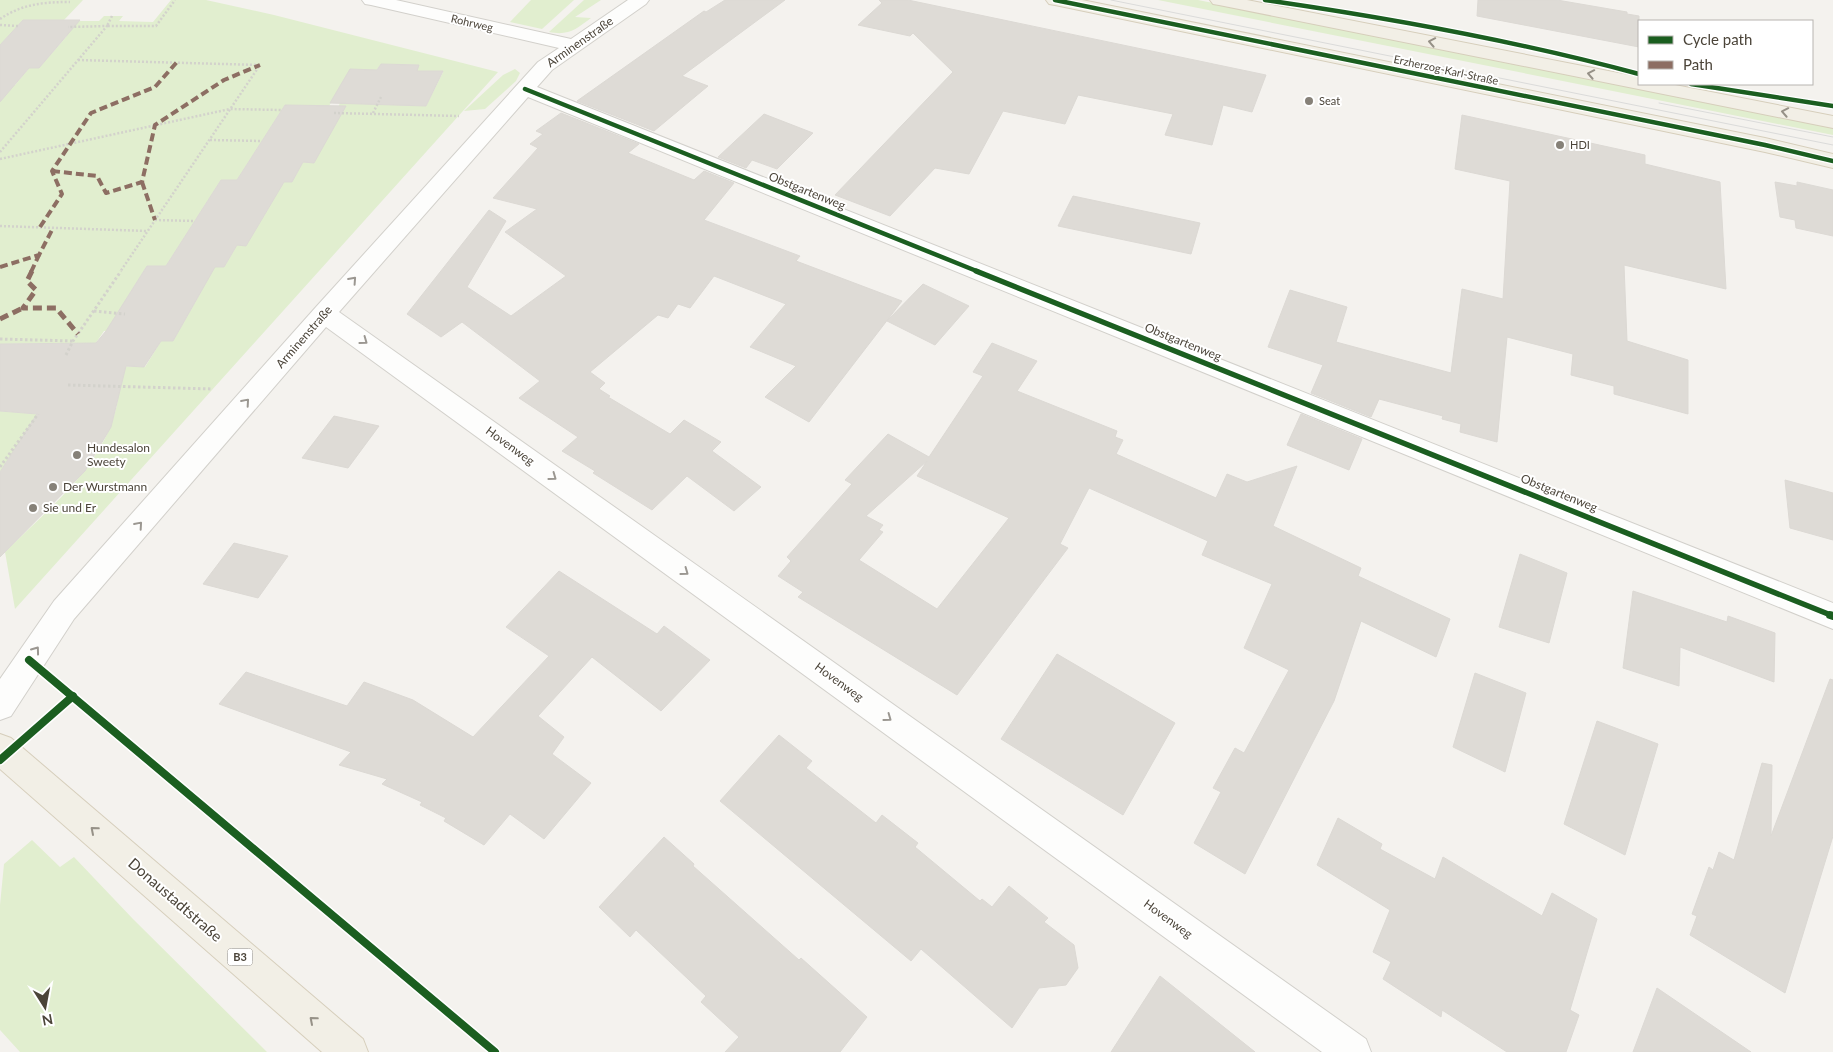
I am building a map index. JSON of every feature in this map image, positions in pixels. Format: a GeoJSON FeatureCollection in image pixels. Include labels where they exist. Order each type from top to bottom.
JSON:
{"type":"FeatureCollection","features":[{"type":"Feature","properties":{"kind":"main road","name":"Erzherzog-Karl-Straße"},"geometry":{"type":"LineString","coordinates":[[1055,0],[1765,145],[1833,162]]}},
{"type":"Feature","properties":{"kind":"main road","name":"Erzherzog-Karl-Straße"},"geometry":{"type":"LineString","coordinates":[[1218,0],[1258,4],[1638,84]]}},
{"type":"Feature","properties":{"kind":"main road","name":"Erzherzog-Karl-Straße"},"geometry":{"type":"LineString","coordinates":[[1645,85],[1833,122]]}},
{"type":"Feature","properties":{"kind":"main road","name":"Donaustadtstraße"},"geometry":{"type":"LineString","coordinates":[[0,749],[350,1052]]}},
{"type":"Feature","properties":{"kind":"street","name":"Rohrweg"},"geometry":{"type":"LineString","coordinates":[[371,0],[574,45]]}},
{"type":"Feature","properties":{"kind":"street","name":"Arminenstraße"},"geometry":{"type":"LineString","coordinates":[[0,706],[64,610],[324,313],[545,66],[640,0]]}},
{"type":"Feature","properties":{"kind":"street","name":"Obstgartenweg"},"geometry":{"type":"LineString","coordinates":[[525,89],[1833,616]]}},
{"type":"Feature","properties":{"kind":"street","name":"Hovenweg"},"geometry":{"type":"LineString","coordinates":[[324,313],[1354,1052]]}},
{"type":"Feature","properties":{"kind":"path"},"geometry":{"type":"LineString","coordinates":[[68,27],[156,26],[175,0]]}},
{"type":"Feature","properties":{"kind":"path"},"geometry":{"type":"LineString","coordinates":[[0,19],[11,11],[35,2],[70,2]]}},
{"type":"Feature","properties":{"kind":"path"},"geometry":{"type":"LineString","coordinates":[[0,152],[107,26],[112,16]]}},
{"type":"Feature","properties":{"kind":"path"},"geometry":{"type":"LineString","coordinates":[[0,26],[18,26]]}},
{"type":"Feature","properties":{"kind":"path"},"geometry":{"type":"LineString","coordinates":[[66,355],[93,311],[260,65],[78,60]]}},
{"type":"Feature","properties":{"kind":"path"},"geometry":{"type":"LineString","coordinates":[[373,113],[380,97]]}},
{"type":"Feature","properties":{"kind":"path"},"geometry":{"type":"LineString","coordinates":[[0,159],[230,109],[281,110]]}},
{"type":"Feature","properties":{"kind":"path"},"geometry":{"type":"LineString","coordinates":[[334,113],[500,118]]}},
{"type":"Feature","properties":{"kind":"path"},"geometry":{"type":"LineString","coordinates":[[209,140],[262,141]]}},
{"type":"Feature","properties":{"kind":"path"},"geometry":{"type":"LineString","coordinates":[[155,220],[195,221]]}},
{"type":"Feature","properties":{"kind":"path"},"geometry":{"type":"LineString","coordinates":[[0,226],[148,231]]}},
{"type":"Feature","properties":{"kind":"path"},"geometry":{"type":"LineString","coordinates":[[93,311],[125,314]]}},
{"type":"Feature","properties":{"kind":"path"},"geometry":{"type":"LineString","coordinates":[[0,339],[73,341]]}},
{"type":"Feature","properties":{"kind":"path"},"geometry":{"type":"LineString","coordinates":[[29,344],[32,340]]}},
{"type":"Feature","properties":{"kind":"path"},"geometry":{"type":"LineString","coordinates":[[68,385],[256,391]]}},
{"type":"Feature","properties":{"kind":"path"},"geometry":{"type":"LineString","coordinates":[[0,467],[38,414]]}},
{"type":"Feature","properties":{"kind":"green space"},"geometry":{"type":"Polygon","coordinates":[[[0,0],[83,0],[64,20],[23,20],[0,45],[0,0]]]}},
{"type":"Feature","properties":{"kind":"green space"},"geometry":{"type":"Polygon","coordinates":[[[171,0],[206,0],[274,15],[498,72],[15,609],[5,552],[74,483],[102,444],[112,422],[118,399],[82,365],[145,367],[161,341],[173,341],[201,292],[210,267],[224,267],[237,245],[246,245],[272,202],[278,181],[292,182],[303,162],[314,163],[340,103],[426,106],[443,72],[416,72],[419,65],[381,64],[376,71],[351,69],[329,106],[285,105],[237,180],[221,180],[166,266],[147,266],[128,296],[117,331],[104,331],[87,356],[54,354],[61,343],[0,344],[0,85],[15,85],[29,68],[39,68],[66,37],[73,21],[99,21],[104,16],[123,16],[119,21],[153,22],[171,0]]]}},
{"type":"Feature","properties":{"kind":"green space"},"geometry":{"type":"Polygon","coordinates":[[[531,0],[574,0],[542,29],[510,22],[531,0]]]}},
{"type":"Feature","properties":{"kind":"green space"},"geometry":{"type":"Polygon","coordinates":[[[584,0],[601,0],[575,17],[591,18],[567,32],[549,32],[584,0]]]}},
{"type":"Feature","properties":{"kind":"green space"},"geometry":{"type":"Polygon","coordinates":[[[1158,0],[1198,0],[1833,126],[1833,135],[1158,0]]]}},
{"type":"Feature","properties":{"kind":"green space"},"geometry":{"type":"Polygon","coordinates":[[[515,69],[520,73],[516,81],[485,109],[464,111],[503,75],[515,69]]]}},
{"type":"Feature","properties":{"kind":"green space"},"geometry":{"type":"Polygon","coordinates":[[[0,411],[37,414],[0,472],[0,411]]]}},
{"type":"Feature","properties":{"kind":"green space"},"geometry":{"type":"Polygon","coordinates":[[[32,840],[60,867],[74,857],[133,919],[267,1052],[20,1052],[0,1030],[0,905],[4,864],[32,840]]]}},
{"type":"Feature","properties":{"kind":"building"},"geometry":{"type":"Polygon","coordinates":[[[725,0],[785,0],[682,76],[708,86],[654,131],[577,101],[704,11],[706,12],[725,0]]]}},
{"type":"Feature","properties":{"kind":"building"},"geometry":{"type":"Polygon","coordinates":[[[879,0],[908,0],[1266,75],[1252,112],[1223,105],[1212,145],[1165,135],[1173,114],[1078,95],[1065,124],[1003,111],[969,174],[935,168],[890,216],[835,195],[953,72],[913,33],[910,36],[858,25],[882,3],[879,0]]]}},
{"type":"Feature","properties":{"kind":"building"},"geometry":{"type":"Polygon","coordinates":[[[1478,0],[1557,0],[1627,12],[1627,14],[1639,16],[1638,47],[1477,16],[1478,0]]]}},
{"type":"Feature","properties":{"kind":"building"},"geometry":{"type":"Polygon","coordinates":[[[23,20],[80,20],[39,68],[29,68],[0,102],[0,45],[23,20]]]}},
{"type":"Feature","properties":{"kind":"building"},"geometry":{"type":"Polygon","coordinates":[[[381,64],[419,65],[417,71],[443,71],[426,106],[330,103],[350,69],[377,70],[381,64]]]}},
{"type":"Feature","properties":{"kind":"building"},"geometry":{"type":"Polygon","coordinates":[[[285,105],[346,106],[314,163],[303,162],[292,182],[284,182],[246,246],[237,245],[224,267],[215,267],[173,341],[161,341],[144,367],[126,366],[111,427],[85,471],[0,557],[0,472],[37,414],[0,411],[0,344],[96,343],[106,331],[147,266],[166,266],[221,180],[237,180],[285,105]]]}},
{"type":"Feature","properties":{"kind":"building"},"geometry":{"type":"Polygon","coordinates":[[[561,113],[639,144],[628,153],[694,180],[704,171],[734,183],[704,220],[800,256],[796,261],[902,301],[809,422],[765,397],[796,366],[750,347],[786,304],[714,276],[690,308],[678,304],[668,318],[658,315],[590,372],[605,383],[599,389],[610,396],[608,397],[670,434],[684,420],[721,442],[712,451],[761,487],[734,511],[687,476],[652,510],[562,451],[578,437],[519,398],[540,381],[462,322],[441,337],[407,314],[489,210],[506,221],[467,287],[511,316],[566,276],[505,232],[537,209],[493,198],[538,148],[530,144],[543,134],[536,131],[561,113]]]}},
{"type":"Feature","properties":{"kind":"building"},"geometry":{"type":"Polygon","coordinates":[[[764,114],[813,133],[777,169],[752,160],[746,168],[718,157],[764,114]]]}},
{"type":"Feature","properties":{"kind":"building"},"geometry":{"type":"Polygon","coordinates":[[[1462,115],[1645,155],[1645,164],[1720,182],[1726,289],[1624,265],[1627,341],[1688,360],[1688,414],[1614,394],[1614,386],[1571,375],[1573,354],[1507,337],[1497,442],[1460,432],[1461,424],[1442,419],[1443,416],[1379,399],[1371,417],[1311,393],[1323,365],[1268,347],[1290,290],[1347,307],[1336,342],[1451,373],[1462,289],[1503,299],[1510,181],[1455,169],[1462,115]]]}},
{"type":"Feature","properties":{"kind":"building"},"geometry":{"type":"Polygon","coordinates":[[[1775,182],[1797,186],[1797,182],[1833,190],[1833,236],[1796,228],[1795,220],[1780,217],[1775,182]]]}},
{"type":"Feature","properties":{"kind":"building"},"geometry":{"type":"Polygon","coordinates":[[[1073,196],[1200,223],[1191,254],[1058,226],[1073,196]]]}},
{"type":"Feature","properties":{"kind":"building"},"geometry":{"type":"Polygon","coordinates":[[[923,284],[969,306],[935,345],[887,321],[923,284]]]}},
{"type":"Feature","properties":{"kind":"building"},"geometry":{"type":"Polygon","coordinates":[[[992,343],[1037,361],[1017,391],[1117,431],[1115,437],[1123,440],[1116,454],[1216,498],[1227,474],[1247,482],[1297,466],[1273,526],[1361,568],[1358,576],[1450,619],[1436,657],[1361,621],[1334,701],[1245,874],[1194,843],[1221,792],[1213,788],[1235,748],[1244,753],[1289,670],[1244,648],[1272,584],[1202,555],[1208,541],[1089,488],[1060,544],[1068,548],[957,695],[798,597],[803,592],[778,576],[791,561],[787,557],[852,484],[845,480],[888,434],[929,457],[983,376],[973,372],[992,343]],[[927,461],[866,516],[883,525],[879,530],[883,532],[859,560],[937,609],[1009,518],[917,476],[927,461]]]}},
{"type":"Feature","properties":{"kind":"building"},"geometry":{"type":"Polygon","coordinates":[[[1301,414],[1362,439],[1349,470],[1287,445],[1301,414]]]}},
{"type":"Feature","properties":{"kind":"building"},"geometry":{"type":"Polygon","coordinates":[[[334,416],[379,426],[348,468],[302,458],[334,416]]]}},
{"type":"Feature","properties":{"kind":"building"},"geometry":{"type":"Polygon","coordinates":[[[1785,480],[1833,493],[1833,540],[1790,528],[1785,480]]]}},
{"type":"Feature","properties":{"kind":"building"},"geometry":{"type":"Polygon","coordinates":[[[234,543],[288,556],[258,598],[203,584],[234,543]]]}},
{"type":"Feature","properties":{"kind":"building"},"geometry":{"type":"Polygon","coordinates":[[[1520,554],[1567,573],[1549,643],[1499,627],[1520,554]]]}},
{"type":"Feature","properties":{"kind":"building"},"geometry":{"type":"Polygon","coordinates":[[[559,571],[657,634],[664,626],[710,660],[661,711],[592,657],[538,716],[564,737],[552,754],[591,783],[544,839],[510,814],[484,845],[444,821],[446,818],[420,805],[422,802],[382,784],[387,779],[339,765],[351,752],[219,704],[246,672],[347,706],[364,682],[413,700],[473,737],[549,656],[506,627],[559,571]]]}},
{"type":"Feature","properties":{"kind":"building"},"geometry":{"type":"Polygon","coordinates":[[[1633,591],[1727,622],[1728,616],[1775,633],[1774,682],[1680,647],[1679,686],[1623,668],[1633,591]]]}},
{"type":"Feature","properties":{"kind":"building"},"geometry":{"type":"Polygon","coordinates":[[[1057,654],[1175,723],[1123,815],[1001,739],[1057,654]]]}},
{"type":"Feature","properties":{"kind":"building"},"geometry":{"type":"Polygon","coordinates":[[[1475,673],[1526,693],[1505,772],[1453,747],[1475,673]]]}},
{"type":"Feature","properties":{"kind":"building"},"geometry":{"type":"Polygon","coordinates":[[[1830,679],[1833,680],[1833,836],[1785,993],[1690,935],[1697,916],[1692,914],[1709,867],[1713,870],[1719,852],[1734,860],[1762,763],[1772,765],[1771,836],[1830,679]]]}},
{"type":"Feature","properties":{"kind":"building"},"geometry":{"type":"Polygon","coordinates":[[[1597,721],[1658,744],[1625,855],[1564,824],[1597,721]]]}},
{"type":"Feature","properties":{"kind":"building"},"geometry":{"type":"Polygon","coordinates":[[[779,735],[812,761],[806,768],[876,823],[882,815],[918,843],[915,847],[980,901],[982,899],[992,907],[1009,886],[1048,918],[1044,922],[1074,945],[1078,968],[1066,985],[1039,988],[1012,1028],[921,949],[911,961],[720,801],[779,735]]]}},
{"type":"Feature","properties":{"kind":"building"},"geometry":{"type":"Polygon","coordinates":[[[1338,818],[1382,844],[1380,849],[1435,879],[1443,857],[1542,916],[1552,893],[1597,919],[1570,1010],[1579,1015],[1566,1052],[1507,1052],[1442,1010],[1441,1017],[1383,979],[1391,962],[1373,952],[1390,910],[1317,865],[1338,818]]]}},
{"type":"Feature","properties":{"kind":"building"},"geometry":{"type":"Polygon","coordinates":[[[664,837],[694,864],[693,866],[799,960],[801,958],[867,1017],[840,1052],[725,1052],[739,1037],[701,1002],[706,996],[636,930],[630,937],[599,907],[664,837]]]}},
{"type":"Feature","properties":{"kind":"building"},"geometry":{"type":"Polygon","coordinates":[[[1160,976],[1255,1052],[1111,1052],[1160,976]]]}},
{"type":"Feature","properties":{"kind":"building"},"geometry":{"type":"Polygon","coordinates":[[[1657,988],[1751,1052],[1633,1052],[1657,988]]]}},
{"type":"Feature","properties":{"kind":"tram line"},"geometry":{"type":"LineString","coordinates":[[1111,0],[1833,145]]}},
{"type":"Feature","properties":{"kind":"tram line"},"geometry":{"type":"LineString","coordinates":[[1659,103],[1833,137]]}},
{"type":"Feature","properties":{"kind":"marked path"},"geometry":{"type":"LineString","coordinates":[[40,227],[62,194],[52,171],[91,113],[155,87],[177,62]]}},
{"type":"Feature","properties":{"kind":"marked path"},"geometry":{"type":"LineString","coordinates":[[52,171],[97,176],[106,193],[142,182],[155,125],[224,80],[260,65]]}},
{"type":"Feature","properties":{"kind":"marked path"},"geometry":{"type":"LineString","coordinates":[[142,182],[155,220]]}},
{"type":"Feature","properties":{"kind":"marked path"},"geometry":{"type":"LineString","coordinates":[[0,267],[39,255],[53,228]]}},
{"type":"Feature","properties":{"kind":"marked path"},"geometry":{"type":"LineString","coordinates":[[39,255],[27,281],[36,290],[23,308],[56,308],[78,334]]}},
{"type":"Feature","properties":{"kind":"marked path"},"geometry":{"type":"LineString","coordinates":[[0,319],[23,308]]}},
{"type":"Feature","properties":{"kind":"cycle path"},"geometry":{"type":"LineString","coordinates":[[1055,0],[1765,145],[1833,161]]}},
{"type":"Feature","properties":{"kind":"cycle path"},"geometry":{"type":"LineString","coordinates":[[1265,0],[1361,14],[1587,60],[1638,74]]}},
{"type":"Feature","properties":{"kind":"cycle path"},"geometry":{"type":"LineString","coordinates":[[1697,85],[1833,106]]}},
{"type":"Feature","properties":{"kind":"cycle path"},"geometry":{"type":"LineString","coordinates":[[525,89],[1833,616]]}},
{"type":"Feature","properties":{"kind":"cycle path"},"geometry":{"type":"LineString","coordinates":[[29,660],[495,1052]]}},
{"type":"Feature","properties":{"kind":"cycle path"},"geometry":{"type":"LineString","coordinates":[[0,760],[73,696]]}},
{"type":"Feature","properties":{"kind":"place","name":"Seat"},"geometry":{"type":"Point","coordinates":[1309,101]}},
{"type":"Feature","properties":{"kind":"place","name":"HDI"},"geometry":{"type":"Point","coordinates":[1560,145]}},
{"type":"Feature","properties":{"kind":"place","name":"Hundesalon Sweety"},"geometry":{"type":"Point","coordinates":[77,455]}},
{"type":"Feature","properties":{"kind":"place","name":"Der Wurstmann"},"geometry":{"type":"Point","coordinates":[53,487]}},
{"type":"Feature","properties":{"kind":"place","name":"Sie und Er"},"geometry":{"type":"Point","coordinates":[33,508]}}]}
